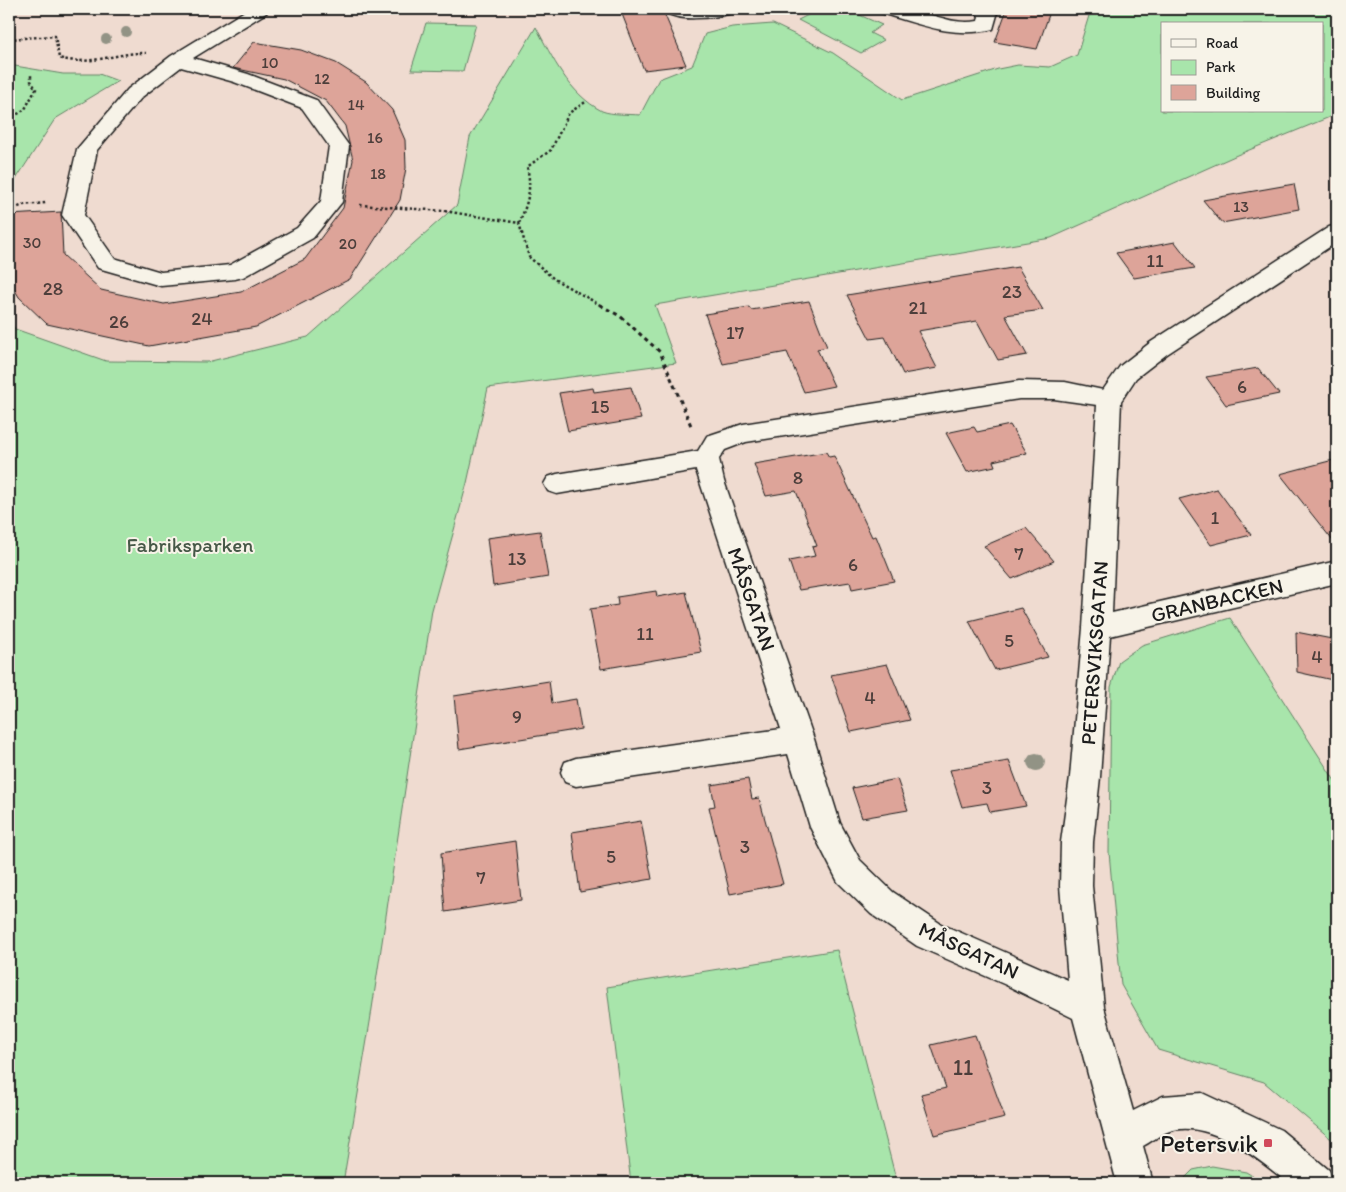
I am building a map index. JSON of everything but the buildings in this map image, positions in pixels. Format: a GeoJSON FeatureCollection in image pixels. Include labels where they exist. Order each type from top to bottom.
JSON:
{"type":"FeatureCollection","features":[{"type":"Feature","properties":{"kind":"street"},"geometry":{"type":"LineString","coordinates":[[178,60],[241,78],[309,104],[339,146],[331,202],[305,233],[235,272],[161,279],[106,262],[73,215],[87,149],[135,93],[178,60],[260,9]]}},
{"type":"Feature","properties":{"kind":"street"},"geometry":{"type":"LineString","coordinates":[[672,9],[680,12],[704,13],[726,9]]}},
{"type":"Feature","properties":{"kind":"street"},"geometry":{"type":"LineString","coordinates":[[893,11],[925,9]]}},
{"type":"Feature","properties":{"kind":"street"},"geometry":{"type":"LineString","coordinates":[[893,11],[958,28],[973,29],[986,24],[988,15],[982,9]]}},
{"type":"Feature","properties":{"kind":"street","name":"PETERSVIKSGATAN"},"geometry":{"type":"LineString","coordinates":[[1136,1183],[1087,1007],[1076,886],[1077,842],[1085,777],[1097,628],[1110,400],[1128,372],[1159,348],[1239,294],[1337,232]]}},
{"type":"Feature","properties":{"kind":"street"},"geometry":{"type":"LineString","coordinates":[[557,484],[711,451],[743,433],[1019,390],[1059,389],[1078,391],[1110,400]]}},
{"type":"Feature","properties":{"kind":"street","name":"MÅSGATAN"},"geometry":{"type":"LineString","coordinates":[[711,451],[711,481],[800,739],[826,827],[849,871],[882,903],[929,935],[1018,973],[1087,1007]]}},
{"type":"Feature","properties":{"kind":"street","name":"GRANBACKEN"},"geometry":{"type":"LineString","coordinates":[[1097,628],[1337,572]]}},
{"type":"Feature","properties":{"kind":"street"},"geometry":{"type":"LineString","coordinates":[[576,772],[800,739]]}},
{"type":"Feature","properties":{"kind":"street"},"geometry":{"type":"LineString","coordinates":[[1123,1138],[1163,1114],[1202,1111],[1268,1142],[1316,1183]]}},
{"type":"Feature","properties":{"kind":"path"},"geometry":{"type":"LineString","coordinates":[[9,39],[54,36],[59,58],[68,62],[80,62],[128,52],[151,53]]}},
{"type":"Feature","properties":{"kind":"path"},"geometry":{"type":"LineString","coordinates":[[9,120],[26,109],[36,89],[32,81],[32,74]]}},
{"type":"Feature","properties":{"kind":"path"},"geometry":{"type":"LineString","coordinates":[[587,101],[569,113],[551,150],[527,167],[532,184],[531,192],[519,223],[529,257],[554,279],[620,316],[660,352],[691,428],[711,451]]}},
{"type":"Feature","properties":{"kind":"path"},"geometry":{"type":"LineString","coordinates":[[9,211],[23,205],[76,202]]}},
{"type":"Feature","properties":{"kind":"path"},"geometry":{"type":"LineString","coordinates":[[331,202],[444,211],[519,223]]}},
{"type":"Feature","properties":{"kind":"green space"},"geometry":{"type":"Polygon","coordinates":[[[820,9],[846,9],[882,25],[870,33],[884,40],[861,53],[798,20],[820,9]]]}},
{"type":"Feature","properties":{"kind":"green space","name":"Fabriksparken"},"geometry":{"type":"Polygon","coordinates":[[[1091,9],[1337,9],[1337,114],[1237,155],[1051,238],[655,305],[676,363],[488,388],[467,483],[432,610],[370,1022],[343,1183],[9,1183],[9,319],[15,329],[106,361],[207,362],[308,337],[457,205],[470,137],[536,27],[563,74],[580,95],[602,111],[621,114],[640,115],[659,79],[692,66],[705,34],[732,27],[773,24],[833,53],[902,100],[998,69],[1018,65],[1050,67],[1077,55],[1091,9]]]}},
{"type":"Feature","properties":{"kind":"green space"},"geometry":{"type":"Polygon","coordinates":[[[426,23],[476,24],[463,71],[411,70],[426,23]]]}},
{"type":"Feature","properties":{"kind":"green space"},"geometry":{"type":"Polygon","coordinates":[[[9,65],[63,74],[99,74],[118,81],[55,119],[9,190],[9,65]]]}},
{"type":"Feature","properties":{"kind":"green space"},"geometry":{"type":"Polygon","coordinates":[[[1230,618],[1337,784],[1337,1144],[1264,1082],[1158,1050],[1121,985],[1109,852],[1111,687],[1119,661],[1142,645],[1230,618]]]}},
{"type":"Feature","properties":{"kind":"green space"},"geometry":{"type":"Polygon","coordinates":[[[837,950],[897,1183],[631,1183],[607,987],[837,950]]]}},
{"type":"Feature","properties":{"kind":"green space"},"geometry":{"type":"Polygon","coordinates":[[[1212,1166],[1246,1172],[1264,1183],[1180,1183],[1193,1170],[1212,1166]]]}},
{"type":"Feature","properties":{"kind":"place","name":"Petersvik"},"geometry":{"type":"Point","coordinates":[1268,1143]}}]}
